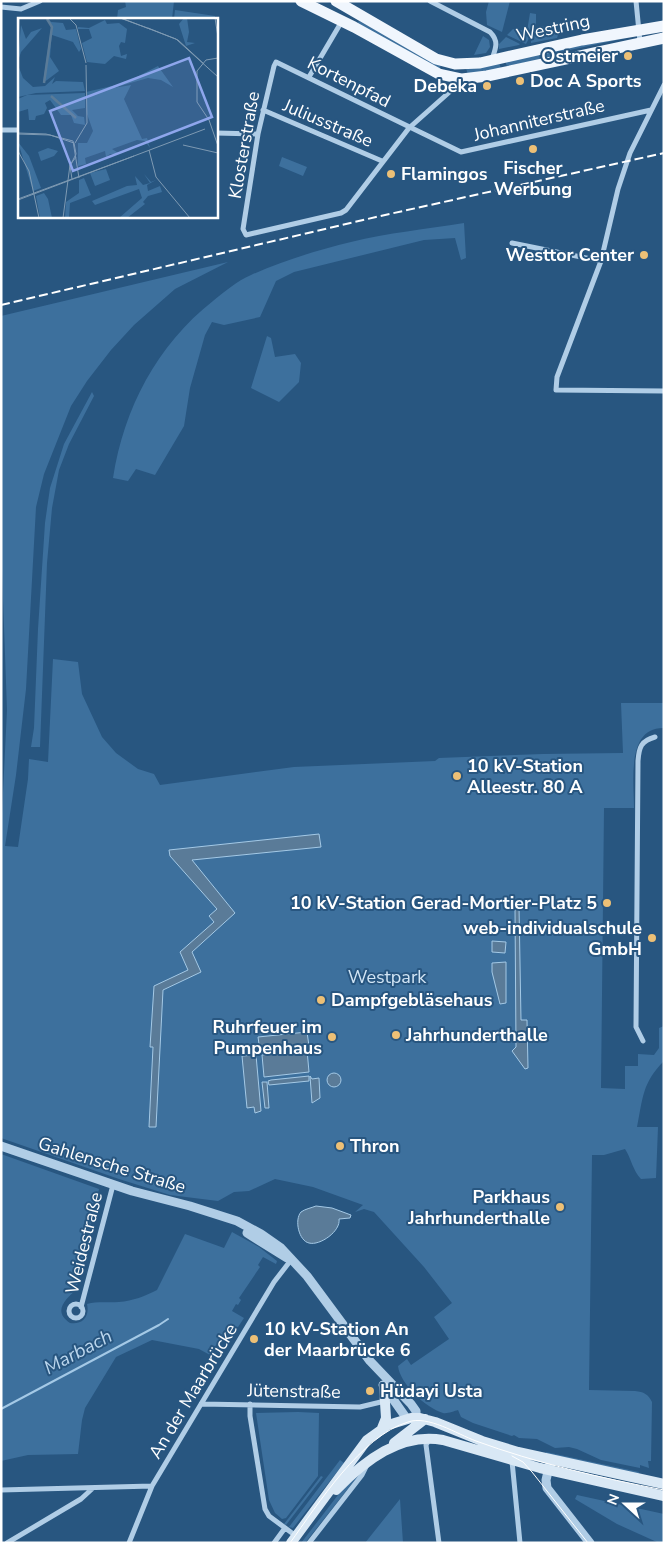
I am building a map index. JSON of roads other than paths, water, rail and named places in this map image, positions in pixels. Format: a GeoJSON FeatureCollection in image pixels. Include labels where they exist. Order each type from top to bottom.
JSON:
{"type":"FeatureCollection","features":[{"type":"Feature","properties":{"kind":"main road","name":"Westring"},"geometry":{"type":"LineString","coordinates":[[301,1],[439,74],[454,78],[468,79],[664,38]]}},
{"type":"Feature","properties":{"kind":"main road","name":"Westring"},"geometry":{"type":"LineString","coordinates":[[342,21],[346,4],[427,54],[446,62],[465,64],[506,57],[574,41],[664,26]]}},
{"type":"Feature","properties":{"kind":"main road","name":"Westring"},"geometry":{"type":"LineString","coordinates":[[506,57],[502,64],[509,70]]}},
{"type":"Feature","properties":{"kind":"main road"},"geometry":{"type":"LineString","coordinates":[[446,62],[453,72],[454,78]]}},
{"type":"Feature","properties":{"kind":"main road","name":"Gahlensche Straße"},"geometry":{"type":"LineString","coordinates":[[382,1428],[386,1418],[384,1388]]}},
{"type":"Feature","properties":{"kind":"main road"},"geometry":{"type":"LineString","coordinates":[[416,1420],[430,1438]]}},
{"type":"Feature","properties":{"kind":"main road"},"geometry":{"type":"LineString","coordinates":[[384,1452],[416,1420]]}},
{"type":"Feature","properties":{"kind":"main road"},"geometry":{"type":"LineString","coordinates":[[294,1540],[360,1448],[382,1428],[396,1421],[416,1420],[482,1442],[664,1484]]}},
{"type":"Feature","properties":{"kind":"main road"},"geometry":{"type":"LineString","coordinates":[[318,1507],[351,1475],[369,1461],[407,1440],[430,1438],[548,1470],[664,1496]]}},
{"type":"Feature","properties":{"kind":"street"},"geometry":{"type":"LineString","coordinates":[[1,8],[22,9],[40,1]]}},
{"type":"Feature","properties":{"kind":"street"},"geometry":{"type":"LineString","coordinates":[[430,1],[490,32],[497,46],[491,60]]}},
{"type":"Feature","properties":{"kind":"street"},"geometry":{"type":"LineString","coordinates":[[636,1],[640,42]]}},
{"type":"Feature","properties":{"kind":"street"},"geometry":{"type":"LineString","coordinates":[[309,77],[342,21]]}},
{"type":"Feature","properties":{"kind":"street","name":"Kortenpfad"},"geometry":{"type":"LineString","coordinates":[[276,62],[409,128]]}},
{"type":"Feature","properties":{"kind":"street","name":"Klosterstraße"},"geometry":{"type":"LineString","coordinates":[[276,62],[258,134],[243,228],[246,234],[346,210],[382,161]]}},
{"type":"Feature","properties":{"kind":"street"},"geometry":{"type":"LineString","coordinates":[[382,161],[409,128],[454,88],[454,78]]}},
{"type":"Feature","properties":{"kind":"street"},"geometry":{"type":"LineString","coordinates":[[664,85],[630,153],[616,198],[601,261],[557,377],[556,390],[664,391]]}},
{"type":"Feature","properties":{"kind":"street","name":"Juliusstraße"},"geometry":{"type":"LineString","coordinates":[[263,110],[382,161]]}},
{"type":"Feature","properties":{"kind":"street","name":"Johanniterstraße"},"geometry":{"type":"LineString","coordinates":[[409,128],[461,152],[650,110]]}},
{"type":"Feature","properties":{"kind":"street"},"geometry":{"type":"LineString","coordinates":[[1,130],[18,130]]}},
{"type":"Feature","properties":{"kind":"street"},"geometry":{"type":"LineString","coordinates":[[218,133],[258,134]]}},
{"type":"Feature","properties":{"kind":"street"},"geometry":{"type":"LineString","coordinates":[[512,243],[601,261]]}},
{"type":"Feature","properties":{"kind":"street"},"geometry":{"type":"LineString","coordinates":[[643,1041],[636,1027],[638,754],[646,740],[655,737]]}},
{"type":"Feature","properties":{"kind":"street","name":"Gahlensche Straße"},"geometry":{"type":"LineString","coordinates":[[1,1146],[113,1185],[214,1213],[237,1221],[262,1234],[281,1248],[321,1294],[370,1361],[411,1404],[416,1411],[416,1420]]}},
{"type":"Feature","properties":{"kind":"street","name":"Weidestraße"},"geometry":{"type":"LineString","coordinates":[[82,1307],[113,1185]]}},
{"type":"Feature","properties":{"kind":"street","name":"An der Maarbrücke"},"geometry":{"type":"LineString","coordinates":[[129,1543],[152,1486],[274,1282],[291,1260]]}},
{"type":"Feature","properties":{"kind":"street","name":"Gahlensche Straße"},"geometry":{"type":"LineString","coordinates":[[370,1361],[384,1388],[416,1420]]}},
{"type":"Feature","properties":{"kind":"street","name":"Jütenstraße"},"geometry":{"type":"LineString","coordinates":[[201,1404],[360,1407],[385,1401]]}},
{"type":"Feature","properties":{"kind":"street"},"geometry":{"type":"LineString","coordinates":[[250,1404],[250,1416],[265,1510],[269,1516],[285,1528],[294,1540]]}},
{"type":"Feature","properties":{"kind":"street"},"geometry":{"type":"LineString","coordinates":[[430,1438],[426,1445],[440,1543]]}},
{"type":"Feature","properties":{"kind":"street"},"geometry":{"type":"LineString","coordinates":[[551,1459],[546,1480],[547,1488],[590,1543]]}},
{"type":"Feature","properties":{"kind":"street"},"geometry":{"type":"LineString","coordinates":[[309,1543],[362,1476],[369,1461]]}},
{"type":"Feature","properties":{"kind":"street"},"geometry":{"type":"LineString","coordinates":[[512,1461],[520,1543]]}},
{"type":"Feature","properties":{"kind":"street"},"geometry":{"type":"LineString","coordinates":[[1,1490],[152,1486]]}},
{"type":"Feature","properties":{"kind":"street"},"geometry":{"type":"LineString","coordinates":[[7,1543],[81,1499],[93,1488]]}},
{"type":"Feature","properties":{"kind":"street"},"geometry":{"type":"LineString","coordinates":[[274,1543],[285,1528]]}},
{"type":"Feature","properties":{"kind":"waterway","name":"Marbach"},"geometry":{"type":"LineString","coordinates":[[1,1409],[168,1319]]}},
{"type":"Feature","properties":{"kind":"tram line"},"geometry":{"type":"LineString","coordinates":[[290,1543],[327,1491],[357,1456],[374,1441],[408,1422],[424,1421],[433,1423],[476,1441],[545,1463],[664,1490]]}},
{"type":"Feature","properties":{"kind":"tram line"},"geometry":{"type":"LineString","coordinates":[[512,1456],[523,1462],[532,1472],[588,1543]]}},
{"type":"Feature","properties":{"kind":"railway"},"geometry":{"type":"LineString","coordinates":[[1,305],[376,217],[664,153]]}},
{"type":"Feature","properties":{"kind":"place","name":"Ostmeier"},"geometry":{"type":"Point","coordinates":[628,56]}},
{"type":"Feature","properties":{"kind":"place","name":"Doc A Sports"},"geometry":{"type":"Point","coordinates":[520,81]}},
{"type":"Feature","properties":{"kind":"place","name":"Debeka"},"geometry":{"type":"Point","coordinates":[487,86]}},
{"type":"Feature","properties":{"kind":"place","name":"Fischer Werbung"},"geometry":{"type":"Point","coordinates":[533,149]}},
{"type":"Feature","properties":{"kind":"place","name":"Flamingos"},"geometry":{"type":"Point","coordinates":[391,174]}},
{"type":"Feature","properties":{"kind":"place","name":"Westtor Center"},"geometry":{"type":"Point","coordinates":[644,255]}},
{"type":"Feature","properties":{"kind":"place","name":"10 kV-Station Alleestr. 80 A"},"geometry":{"type":"Point","coordinates":[457,776]}},
{"type":"Feature","properties":{"kind":"place","name":"10 kV-Station Gerad-Mortier-Platz 5"},"geometry":{"type":"Point","coordinates":[607,903]}},
{"type":"Feature","properties":{"kind":"place","name":"web-individualschule GmbH"},"geometry":{"type":"Point","coordinates":[652,938]}},
{"type":"Feature","properties":{"kind":"place","name":"Dampfgebläsehaus"},"geometry":{"type":"Point","coordinates":[321,1000]}},
{"type":"Feature","properties":{"kind":"place","name":"Jahrhunderthalle"},"geometry":{"type":"Point","coordinates":[396,1035]}},
{"type":"Feature","properties":{"kind":"place","name":"Ruhrfeuer im Pumpenhaus"},"geometry":{"type":"Point","coordinates":[332,1037]}},
{"type":"Feature","properties":{"kind":"place","name":"Thron"},"geometry":{"type":"Point","coordinates":[340,1146]}},
{"type":"Feature","properties":{"kind":"place","name":"Parkhaus Jahrhunderthalle"},"geometry":{"type":"Point","coordinates":[560,1207]}},
{"type":"Feature","properties":{"kind":"place","name":"10 kV-Station An der Maarbrücke 6"},"geometry":{"type":"Point","coordinates":[254,1339]}},
{"type":"Feature","properties":{"kind":"place","name":"Hüdayi Usta"},"geometry":{"type":"Point","coordinates":[370,1391]}},
{"type":"Feature","properties":{"kind":"park label","name":"Westpark"},"geometry":{"type":"Point","coordinates":[387,977]}}]}
